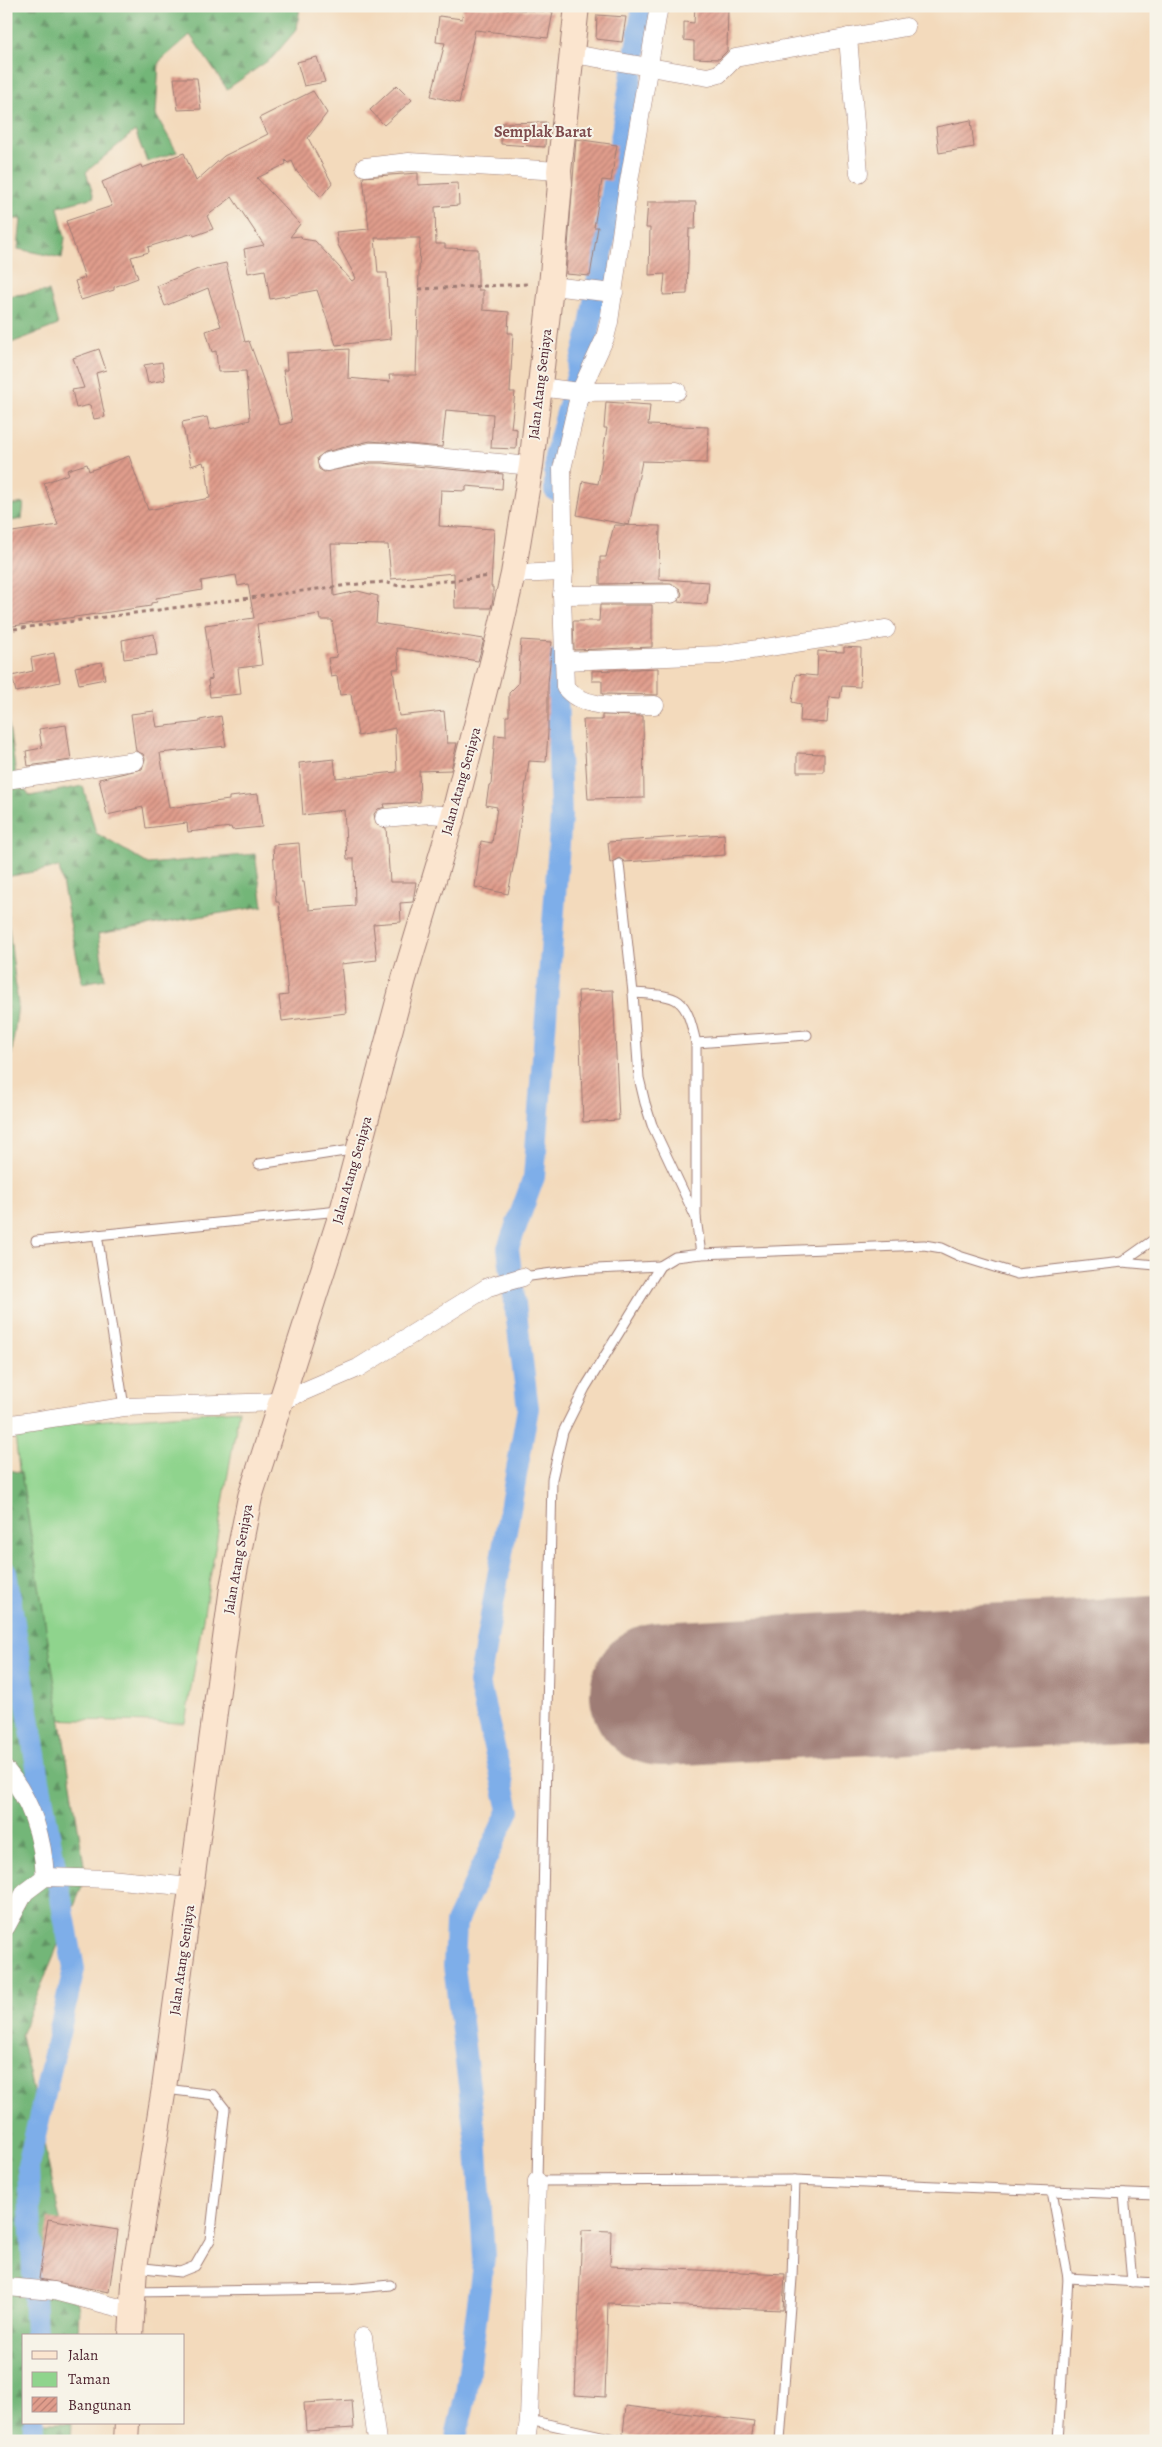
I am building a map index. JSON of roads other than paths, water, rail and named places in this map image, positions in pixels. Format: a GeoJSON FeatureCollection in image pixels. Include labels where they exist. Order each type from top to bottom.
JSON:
{"type":"FeatureCollection","features":[{"type":"Feature","properties":{"kind":"main road","name":"Jalan Atang Senjaya"},"geometry":{"type":"LineString","coordinates":[[131,2334],[135,2267],[164,2088],[232,1587],[250,1497],[342,1211],[404,979],[453,816],[513,574],[543,388],[560,184],[559,171],[577,6]]}},
{"type":"Feature","properties":{"kind":"main road"},"geometry":{"type":"LineString","coordinates":[[126,2424],[126,2441]]}},
{"type":"Feature","properties":{"kind":"street"},"geometry":{"type":"LineString","coordinates":[[655,705],[586,702],[569,692],[566,687],[562,595],[562,469],[577,392],[605,338],[610,292],[659,6]]}},
{"type":"Feature","properties":{"kind":"street"},"geometry":{"type":"LineString","coordinates":[[573,54],[648,68],[714,77],[734,58],[906,27]]}},
{"type":"Feature","properties":{"kind":"street"},"geometry":{"type":"LineString","coordinates":[[848,37],[859,173]]}},
{"type":"Feature","properties":{"kind":"street"},"geometry":{"type":"LineString","coordinates":[[365,167],[409,162],[559,171]]}},
{"type":"Feature","properties":{"kind":"street"},"geometry":{"type":"LineString","coordinates":[[552,284],[610,292]]}},
{"type":"Feature","properties":{"kind":"street"},"geometry":{"type":"LineString","coordinates":[[543,388],[577,392],[677,390]]}},
{"type":"Feature","properties":{"kind":"street"},"geometry":{"type":"LineString","coordinates":[[327,462],[370,452],[402,452],[531,466]]}},
{"type":"Feature","properties":{"kind":"street"},"geometry":{"type":"LineString","coordinates":[[513,574],[536,575],[562,572]]}},
{"type":"Feature","properties":{"kind":"street"},"geometry":{"type":"LineString","coordinates":[[562,595],[671,594]]}},
{"type":"Feature","properties":{"kind":"street"},"geometry":{"type":"LineString","coordinates":[[564,660],[720,655],[886,629]]}},
{"type":"Feature","properties":{"kind":"street"},"geometry":{"type":"LineString","coordinates":[[6,780],[135,762]]}},
{"type":"Feature","properties":{"kind":"street"},"geometry":{"type":"LineString","coordinates":[[384,818],[429,814],[453,816]]}},
{"type":"Feature","properties":{"kind":"street"},"geometry":{"type":"LineString","coordinates":[[6,1425],[124,1408],[279,1402],[358,1368],[479,1292],[496,1284],[523,1277]]}},
{"type":"Feature","properties":{"kind":"street"},"geometry":{"type":"LineString","coordinates":[[6,1770],[27,1803],[40,1833],[49,1878]]}},
{"type":"Feature","properties":{"kind":"street"},"geometry":{"type":"LineString","coordinates":[[6,1927],[25,1892],[49,1878],[110,1879],[191,1887]]}},
{"type":"Feature","properties":{"kind":"street"},"geometry":{"type":"LineString","coordinates":[[526,2441],[530,2420],[537,2181]]}},
{"type":"Feature","properties":{"kind":"street"},"geometry":{"type":"LineString","coordinates":[[10,2288],[54,2291],[133,2302]]}},
{"type":"Feature","properties":{"kind":"street"},"geometry":{"type":"LineString","coordinates":[[363,2336],[377,2441]]}},
{"type":"Feature","properties":{"kind":"lane"},"geometry":{"type":"LineString","coordinates":[[619,864],[633,993],[636,1050],[645,1103],[652,1125],[696,1218]]}},
{"type":"Feature","properties":{"kind":"lane"},"geometry":{"type":"LineString","coordinates":[[633,993],[668,995],[683,1003],[690,1016],[696,1042],[696,1218],[701,1254]]}},
{"type":"Feature","properties":{"kind":"lane"},"geometry":{"type":"LineString","coordinates":[[696,1042],[806,1035]]}},
{"type":"Feature","properties":{"kind":"lane"},"geometry":{"type":"LineString","coordinates":[[259,1164],[359,1149]]}},
{"type":"Feature","properties":{"kind":"lane"},"geometry":{"type":"LineString","coordinates":[[36,1241],[342,1211]]}},
{"type":"Feature","properties":{"kind":"lane"},"geometry":{"type":"LineString","coordinates":[[97,1234],[124,1408]]}},
{"type":"Feature","properties":{"kind":"lane"},"geometry":{"type":"LineString","coordinates":[[1122,1262],[1156,1238]]}},
{"type":"Feature","properties":{"kind":"lane"},"geometry":{"type":"LineString","coordinates":[[1156,1265],[1122,1262],[1017,1274],[960,1256],[942,1248],[924,1246],[701,1254],[675,1257],[660,1266],[585,1388],[563,1432],[552,1479],[537,2181],[795,2180],[1156,2195]]}},
{"type":"Feature","properties":{"kind":"lane"},"geometry":{"type":"LineString","coordinates":[[523,1277],[575,1270],[660,1266]]}},
{"type":"Feature","properties":{"kind":"lane"},"geometry":{"type":"LineString","coordinates":[[135,2267],[180,2272],[195,2266],[210,2240],[225,2109],[214,2095],[164,2088]]}},
{"type":"Feature","properties":{"kind":"lane"},"geometry":{"type":"LineString","coordinates":[[780,2441],[792,2278],[795,2180]]}},
{"type":"Feature","properties":{"kind":"lane"},"geometry":{"type":"LineString","coordinates":[[1052,2191],[1068,2278],[1058,2441]]}},
{"type":"Feature","properties":{"kind":"lane"},"geometry":{"type":"LineString","coordinates":[[1124,2194],[1132,2282]]}},
{"type":"Feature","properties":{"kind":"lane"},"geometry":{"type":"LineString","coordinates":[[1068,2278],[1156,2283]]}},
{"type":"Feature","properties":{"kind":"lane"},"geometry":{"type":"LineString","coordinates":[[133,2302],[390,2285]]}},
{"type":"Feature","properties":{"kind":"lane"},"geometry":{"type":"LineString","coordinates":[[530,2420],[624,2441]]}},
{"type":"Feature","properties":{"kind":"waterway"},"geometry":{"type":"LineString","coordinates":[[555,490],[555,457],[589,332],[643,6]]}},
{"type":"Feature","properties":{"kind":"waterway"},"geometry":{"type":"LineString","coordinates":[[455,2441],[466,2394],[484,2257],[477,2150],[454,1966],[456,1923],[509,1810],[479,1683],[528,1408],[508,1248],[534,1177],[561,817],[556,660]]}},
{"type":"Feature","properties":{"kind":"waterway"},"geometry":{"type":"LineString","coordinates":[[6,1572],[39,1780],[74,1969],[28,2166],[36,2334]]}},
{"type":"Feature","properties":{"kind":"waterway"},"geometry":{"type":"LineString","coordinates":[[33,2441],[34,2424]]}},
{"type":"Feature","properties":{"kind":"district","name":"Semplak Barat"},"geometry":{"type":"Point","coordinates":[543,132]}}]}
